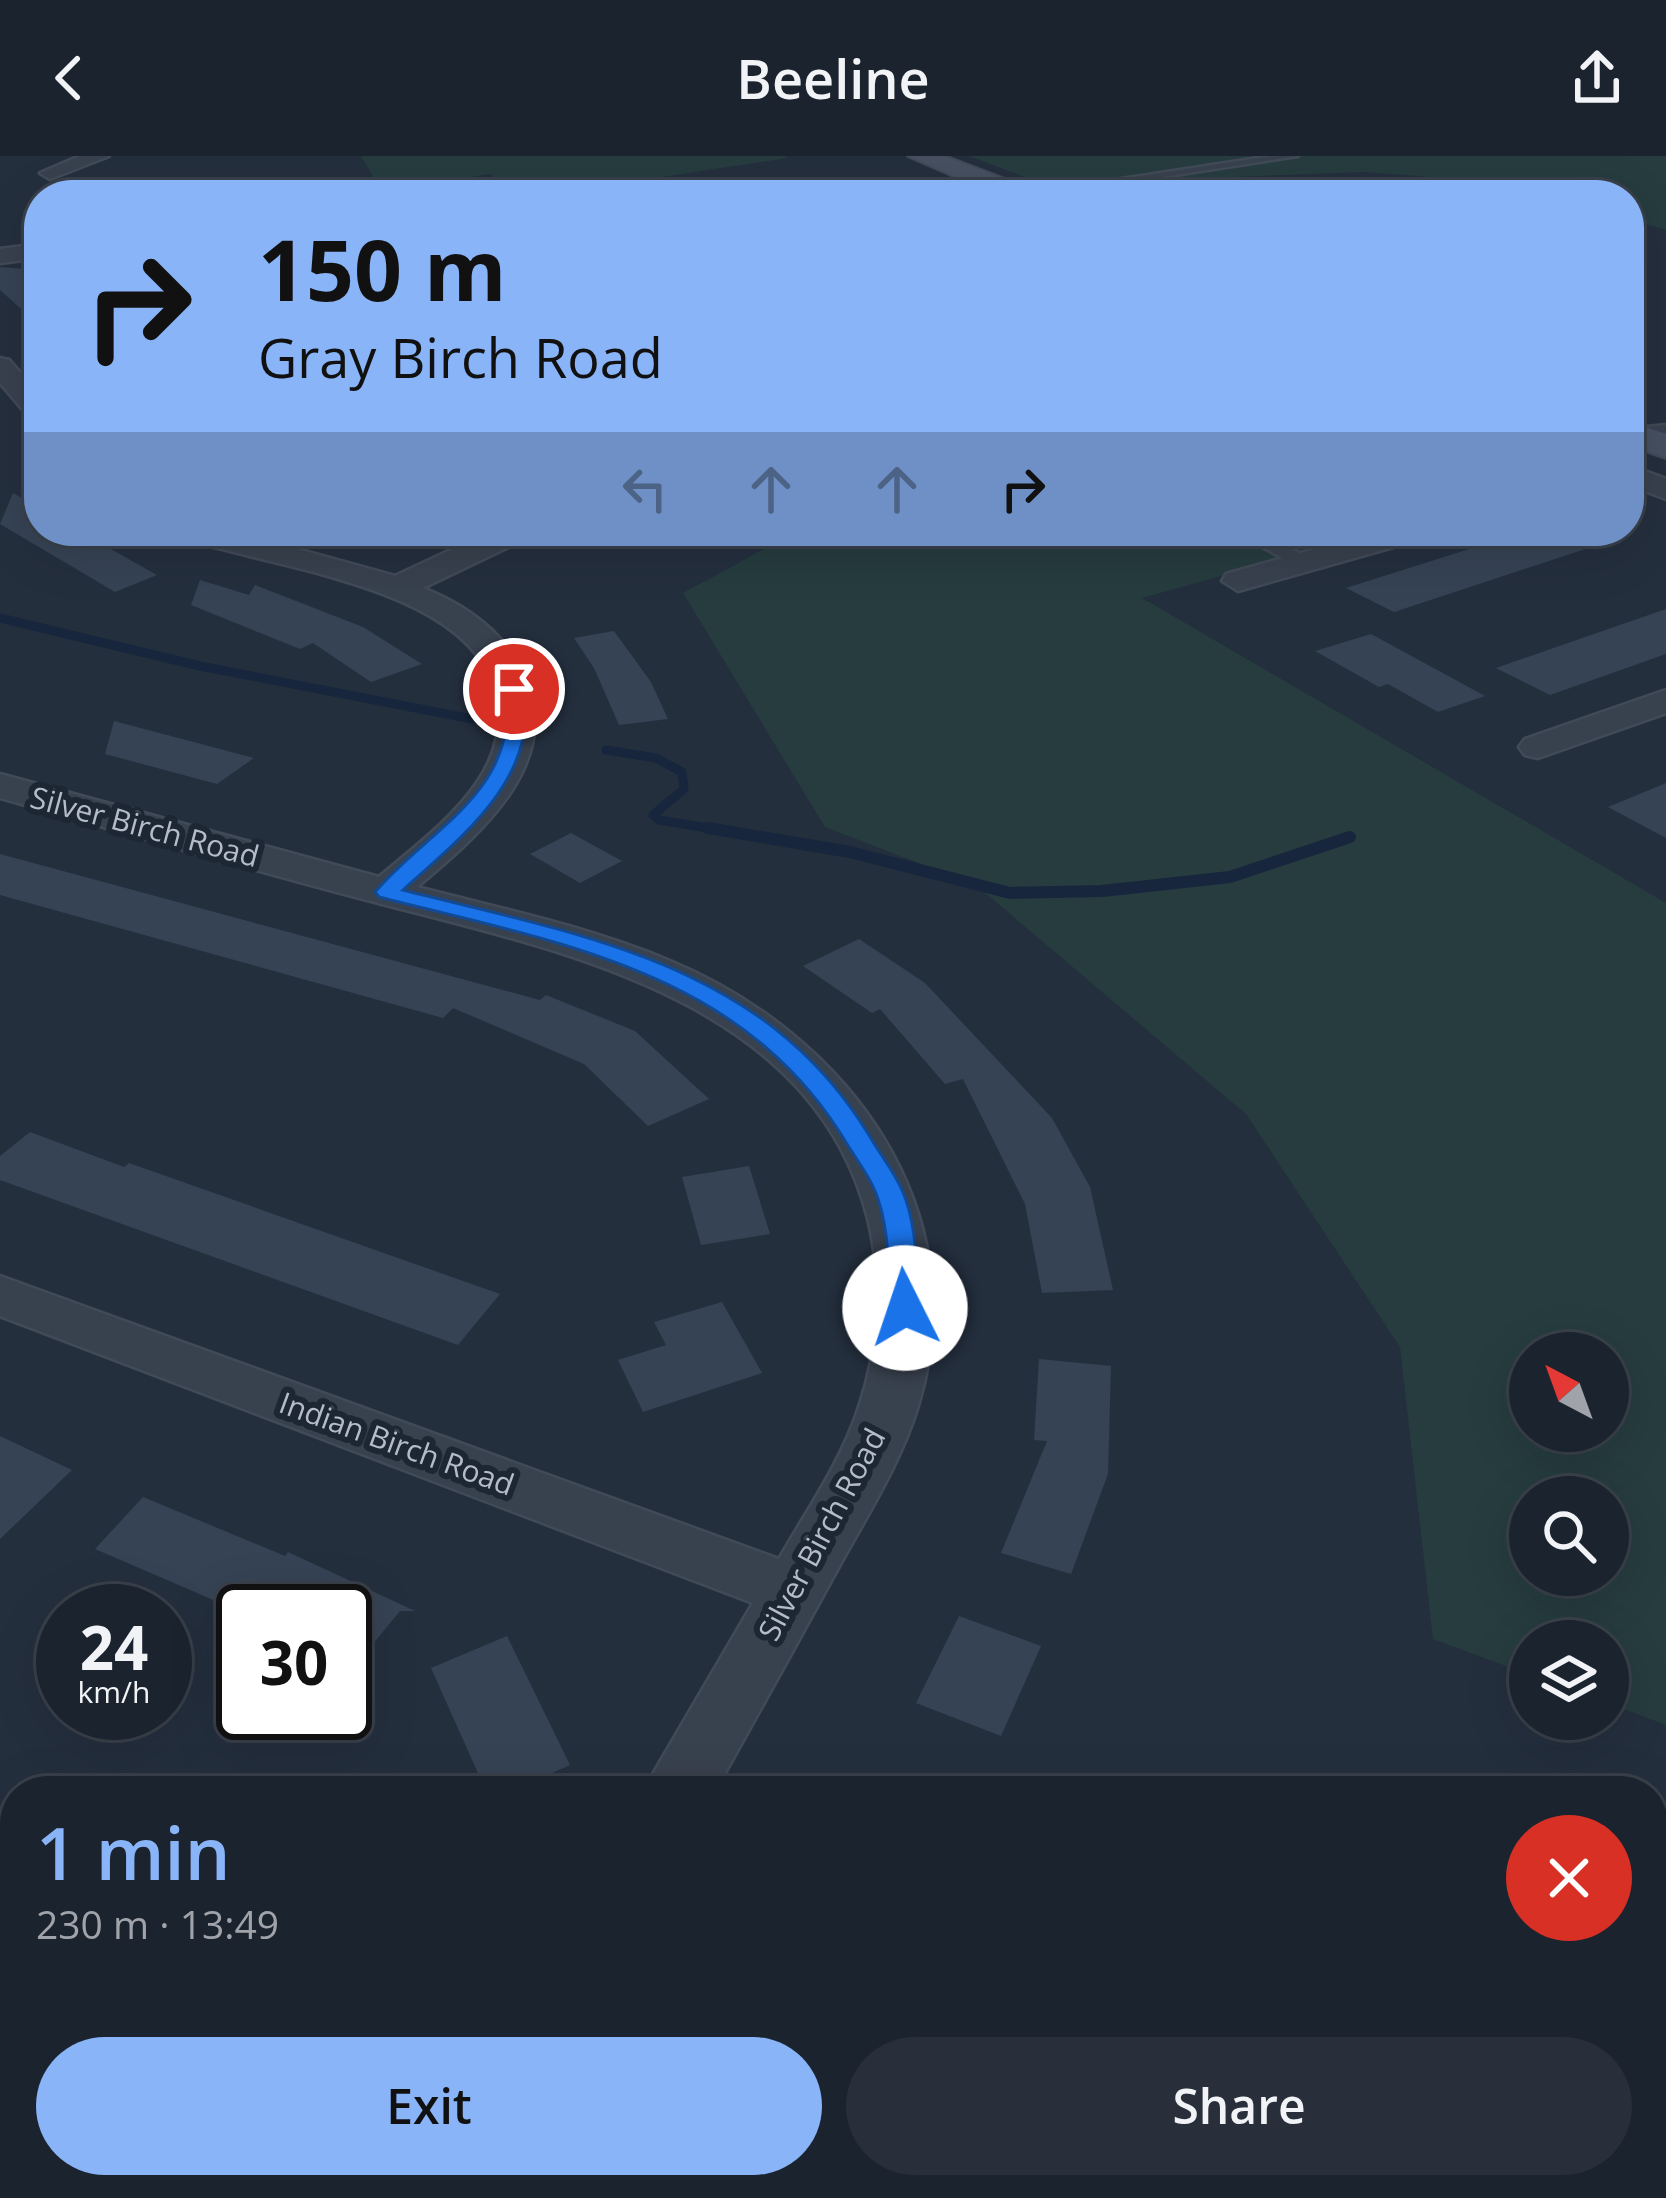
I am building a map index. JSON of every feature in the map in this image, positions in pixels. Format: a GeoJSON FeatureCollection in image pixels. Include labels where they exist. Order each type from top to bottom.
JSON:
{"type":"FeatureCollection","features":[{"type":"Feature","properties":{"kind":"main road"},"geometry":{"type":"LineString","coordinates":[[921,156],[983,180]]}},
{"type":"Feature","properties":{"kind":"street"},"geometry":{"type":"LineString","coordinates":[[50,172],[99,156]]}},
{"type":"Feature","properties":{"kind":"street"},"geometry":{"type":"LineString","coordinates":[[0,366],[24,393]]}},
{"type":"Feature","properties":{"kind":"street"},"geometry":{"type":"LineString","coordinates":[[250,546],[433,603],[487,641],[509,674],[520,721],[497,784],[454,833],[387,892]]}},
{"type":"Feature","properties":{"kind":"street"},"geometry":{"type":"LineString","coordinates":[[395,589],[485,546]]}},
{"type":"Feature","properties":{"kind":"street"},"geometry":{"type":"LineString","coordinates":[[1238,581],[1362,546]]}},
{"type":"Feature","properties":{"kind":"street"},"geometry":{"type":"LineString","coordinates":[[1538,747],[1666,701]]}},
{"type":"Feature","properties":{"kind":"street","name":"Silver Birch Road"},"geometry":{"type":"LineString","coordinates":[[0,786],[550,934],[679,979],[783,1043],[852,1124],[889,1190],[899,1229],[905,1308],[895,1386],[877,1435],[794,1591],[687,1776]]}},
{"type":"Feature","properties":{"kind":"street","name":"Indian Birch Road"},"geometry":{"type":"LineString","coordinates":[[0,1295],[794,1591]]}},
{"type":"Feature","properties":{"kind":"lane"},"geometry":{"type":"LineString","coordinates":[[1126,180],[1293,156]]}},
{"type":"Feature","properties":{"kind":"lane"},"geometry":{"type":"LineString","coordinates":[[1275,546],[1304,563]]}},
{"type":"Feature","properties":{"kind":"green space"},"geometry":{"type":"Polygon","coordinates":[[[361,156],[788,158],[642,180],[499,180],[489,174],[453,180],[375,180],[361,156]]]}},
{"type":"Feature","properties":{"kind":"green space"},"geometry":{"type":"Polygon","coordinates":[[[969,156],[1666,156],[1666,230],[1644,223],[1644,180],[1470,180],[1364,172],[1196,180],[1032,180],[969,156]]]}},
{"type":"Feature","properties":{"kind":"green space"},"geometry":{"type":"Polygon","coordinates":[[[769,546],[1328,546],[1142,598],[1666,903],[1666,1725],[1629,1711],[1629,1620],[1509,1620],[1509,1667],[1433,1639],[1400,1347],[1246,1114],[976,885],[825,827],[683,593],[769,546]]]}},
{"type":"Feature","properties":{"kind":"building"},"geometry":{"type":"Polygon","coordinates":[[[0,267],[24,269],[24,312],[0,290],[0,267]]]}},
{"type":"Feature","properties":{"kind":"building"},"geometry":{"type":"Polygon","coordinates":[[[13,493],[24,499],[24,538],[0,524],[13,493]]]}},
{"type":"Feature","properties":{"kind":"building"},"geometry":{"type":"Polygon","coordinates":[[[37,546],[106,546],[157,575],[115,592],[37,546]]]}},
{"type":"Feature","properties":{"kind":"building"},"geometry":{"type":"Polygon","coordinates":[[[1479,546],[1595,546],[1394,612],[1346,588],[1479,546]]]}},
{"type":"Feature","properties":{"kind":"building"},"geometry":{"type":"Polygon","coordinates":[[[200,580],[249,595],[255,585],[363,627],[422,664],[371,682],[313,643],[300,649],[191,605],[200,580]]]}},
{"type":"Feature","properties":{"kind":"building"},"geometry":{"type":"Polygon","coordinates":[[[1666,609],[1666,654],[1550,695],[1496,668],[1666,609]]]}},
{"type":"Feature","properties":{"kind":"building"},"geometry":{"type":"Polygon","coordinates":[[[614,631],[651,682],[668,719],[619,725],[594,668],[574,638],[614,631]]]}},
{"type":"Feature","properties":{"kind":"building"},"geometry":{"type":"Polygon","coordinates":[[[1371,634],[1485,696],[1438,712],[1388,684],[1379,687],[1315,651],[1371,634]]]}},
{"type":"Feature","properties":{"kind":"building"},"geometry":{"type":"Polygon","coordinates":[[[114,721],[254,758],[217,784],[105,754],[114,721]]]}},
{"type":"Feature","properties":{"kind":"building"},"geometry":{"type":"Polygon","coordinates":[[[1666,783],[1666,838],[1608,807],[1666,783]]]}},
{"type":"Feature","properties":{"kind":"building"},"geometry":{"type":"Polygon","coordinates":[[[571,833],[622,861],[580,883],[530,854],[571,833]]]}},
{"type":"Feature","properties":{"kind":"building"},"geometry":{"type":"Polygon","coordinates":[[[0,854],[540,1000],[546,995],[635,1031],[709,1099],[648,1126],[584,1064],[453,1008],[443,1018],[0,895],[0,854]]]}},
{"type":"Feature","properties":{"kind":"building"},"geometry":{"type":"Polygon","coordinates":[[[859,939],[925,983],[1052,1118],[1090,1187],[1113,1290],[1042,1293],[1025,1204],[963,1079],[945,1084],[880,1009],[872,1013],[803,966],[859,939]]]}},
{"type":"Feature","properties":{"kind":"building"},"geometry":{"type":"Polygon","coordinates":[[[30,1132],[500,1294],[458,1345],[0,1180],[0,1156],[30,1132]]]}},
{"type":"Feature","properties":{"kind":"building"},"geometry":{"type":"Polygon","coordinates":[[[749,1166],[770,1234],[701,1245],[682,1177],[749,1166]]]}},
{"type":"Feature","properties":{"kind":"building"},"geometry":{"type":"Polygon","coordinates":[[[722,1302],[762,1373],[643,1412],[618,1360],[666,1345],[654,1322],[722,1302]]]}},
{"type":"Feature","properties":{"kind":"building"},"geometry":{"type":"Polygon","coordinates":[[[1039,1359],[1111,1366],[1108,1474],[1071,1574],[1001,1553],[1047,1441],[1034,1440],[1039,1359]]]}},
{"type":"Feature","properties":{"kind":"building"},"geometry":{"type":"Polygon","coordinates":[[[0,1436],[72,1470],[0,1539],[0,1436]]]}},
{"type":"Feature","properties":{"kind":"building"},"geometry":{"type":"Polygon","coordinates":[[[143,1497],[285,1556],[288,1552],[357,1584],[216,1584],[216,1601],[192,1591],[192,1584],[176,1584],[95,1549],[143,1497]]]}},
{"type":"Feature","properties":{"kind":"building"},"geometry":{"type":"Polygon","coordinates":[[[372,1591],[415,1611],[400,1611],[372,1645],[372,1591]]]}},
{"type":"Feature","properties":{"kind":"building"},"geometry":{"type":"Polygon","coordinates":[[[959,1616],[1041,1646],[1001,1736],[916,1703],[959,1616]]]}},
{"type":"Feature","properties":{"kind":"building"},"geometry":{"type":"Polygon","coordinates":[[[507,1636],[570,1765],[545,1776],[479,1776],[431,1668],[507,1636]]]}},
{"type":"Feature","properties":{"kind":"waterway"},"geometry":{"type":"LineString","coordinates":[[0,618],[200,666],[472,719]]}},
{"type":"Feature","properties":{"kind":"waterway"},"geometry":{"type":"LineString","coordinates":[[606,750],[656,758],[682,772],[684,789],[653,815],[717,830]]}},
{"type":"Feature","properties":{"kind":"waterway"},"geometry":{"type":"LineString","coordinates":[[708,828],[717,830]]}},
{"type":"Feature","properties":{"kind":"waterway"},"geometry":{"type":"LineString","coordinates":[[717,830],[726,831]]}},
{"type":"Feature","properties":{"kind":"waterway"},"geometry":{"type":"LineString","coordinates":[[717,830],[850,852],[1010,893],[1102,891],[1230,877],[1350,837]]}},
{"type":"Feature","properties":{"kind":"route"},"geometry":{"type":"LineString","coordinates":[[514,689],[520,721],[497,784],[454,833],[387,892],[644,964],[717,998],[783,1043],[852,1124],[889,1190],[899,1229],[905,1308]]}}]}
